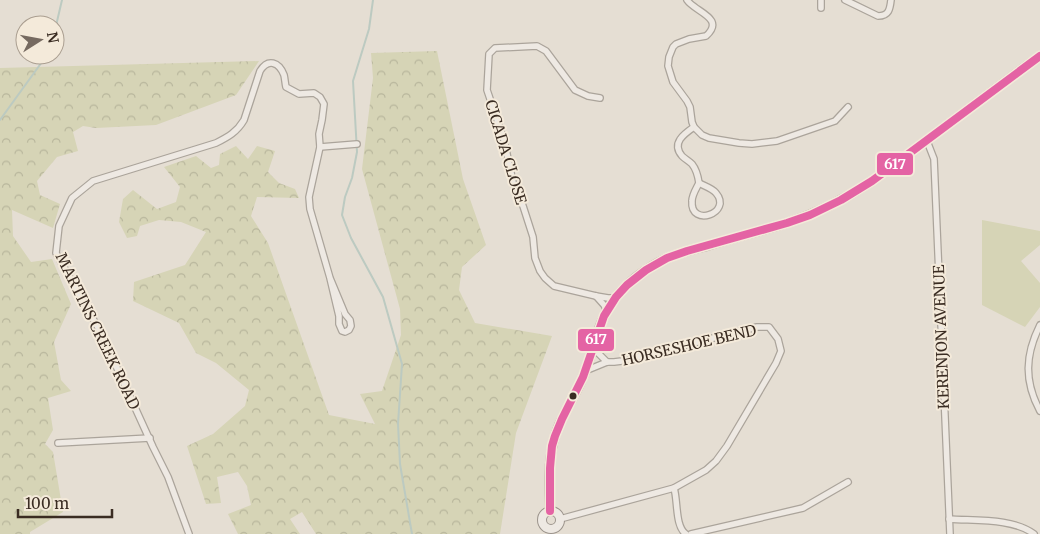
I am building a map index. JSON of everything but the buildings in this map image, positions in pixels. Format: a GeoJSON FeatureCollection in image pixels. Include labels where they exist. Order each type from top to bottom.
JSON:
{"type":"FeatureCollection","features":[{"type":"Feature","properties":{"kind":"main road"},"geometry":{"type":"LineString","coordinates":[[550,511],[549,468],[558,426],[583,377],[598,330],[607,310],[615,298],[644,271],[666,258],[787,223],[820,211],[850,195],[872,182],[1040,56]]}},
{"type":"Feature","properties":{"kind":"main road"},"geometry":{"type":"LineString","coordinates":[[550,511],[557,513],[560,519],[554,531],[546,527],[542,521],[544,514],[550,511]]}},
{"type":"Feature","properties":{"kind":"street"},"geometry":{"type":"LineString","coordinates":[[687,0],[694,8],[709,16],[712,29],[706,36],[689,38],[676,44],[668,57],[668,66],[673,82],[688,101],[694,127],[702,135],[739,143],[765,143],[791,137],[835,121],[848,107]]}},
{"type":"Feature","properties":{"kind":"street"},"geometry":{"type":"LineString","coordinates":[[821,0],[821,8]]}},
{"type":"Feature","properties":{"kind":"street"},"geometry":{"type":"LineString","coordinates":[[845,0],[878,16],[882,16],[888,13],[891,0]]}},
{"type":"Feature","properties":{"kind":"street","name":"CICADA CLOSE"},"geometry":{"type":"LineString","coordinates":[[596,296],[554,286],[544,278],[540,271],[535,258],[533,237],[523,206],[514,187],[504,140],[487,90],[489,54],[495,48],[537,46],[546,51],[575,90],[588,96],[600,98]]}},
{"type":"Feature","properties":{"kind":"street","name":"MARTINS CREEK ROAD"},"geometry":{"type":"LineString","coordinates":[[150,438],[101,333],[56,253],[59,226],[72,198],[93,182],[228,138],[240,127],[244,120],[260,71],[266,64],[272,63],[277,65],[284,76],[286,87],[299,94],[314,93],[320,97],[324,104],[320,147],[309,198],[310,209],[330,278],[339,324],[345,332],[351,326],[350,320],[345,314],[330,278]]}},
{"type":"Feature","properties":{"kind":"street"},"geometry":{"type":"LineString","coordinates":[[694,127],[678,140],[678,150],[692,164],[699,183],[692,197],[692,207],[700,215],[713,214],[718,209],[718,198],[714,192],[699,183]]}},
{"type":"Feature","properties":{"kind":"street","name":"KERENJON AVENUE"},"geometry":{"type":"LineString","coordinates":[[927,141],[934,159],[950,534]]}},
{"type":"Feature","properties":{"kind":"street"},"geometry":{"type":"LineString","coordinates":[[320,147],[357,144]]}},
{"type":"Feature","properties":{"kind":"street"},"geometry":{"type":"LineString","coordinates":[[596,296],[615,298]]}},
{"type":"Feature","properties":{"kind":"street"},"geometry":{"type":"LineString","coordinates":[[596,296],[607,310]]}},
{"type":"Feature","properties":{"kind":"street"},"geometry":{"type":"LineString","coordinates":[[1040,325],[1031,346],[1028,365],[1029,382],[1034,401],[1040,411]]}},
{"type":"Feature","properties":{"kind":"street","name":"HORSESHOE BEND"},"geometry":{"type":"LineString","coordinates":[[560,519],[674,488],[706,470],[716,461],[726,446],[776,364],[781,351],[778,339],[769,327],[757,327],[614,362],[607,362],[593,346]]}},
{"type":"Feature","properties":{"kind":"street"},"geometry":{"type":"LineString","coordinates":[[585,371],[607,362]]}},
{"type":"Feature","properties":{"kind":"street"},"geometry":{"type":"LineString","coordinates":[[58,443],[150,438],[168,477],[189,534]]}},
{"type":"Feature","properties":{"kind":"street"},"geometry":{"type":"LineString","coordinates":[[691,534],[717,531],[803,508],[848,482]]}},
{"type":"Feature","properties":{"kind":"street"},"geometry":{"type":"LineString","coordinates":[[674,488],[677,497],[678,522],[684,533]]}},
{"type":"Feature","properties":{"kind":"street"},"geometry":{"type":"LineString","coordinates":[[949,519],[1010,523],[1027,529],[1034,534]]}},
{"type":"Feature","properties":{"kind":"green space"},"geometry":{"type":"Polygon","coordinates":[[[437,51],[463,179],[486,245],[462,267],[459,290],[475,323],[552,336],[516,433],[500,534],[316,534],[302,512],[290,519],[300,534],[238,534],[228,514],[251,505],[247,486],[238,472],[217,477],[221,503],[206,504],[187,446],[213,434],[245,406],[249,390],[216,363],[196,353],[179,323],[133,301],[134,282],[185,265],[206,232],[181,222],[159,220],[140,226],[137,236],[127,238],[119,222],[123,199],[133,190],[157,209],[176,202],[180,187],[164,167],[196,156],[211,168],[219,165],[220,154],[236,146],[248,159],[257,146],[275,151],[268,172],[279,183],[295,189],[299,198],[257,197],[251,216],[268,243],[329,415],[375,424],[360,394],[382,391],[401,335],[400,309],[362,169],[373,78],[371,53],[437,51]]]}},
{"type":"Feature","properties":{"kind":"green space"},"geometry":{"type":"Polygon","coordinates":[[[259,61],[236,95],[156,125],[96,128],[83,126],[73,132],[78,151],[57,157],[37,181],[40,195],[60,204],[53,228],[12,210],[13,236],[31,262],[52,259],[71,304],[54,342],[61,380],[71,391],[48,398],[53,430],[45,444],[53,452],[63,512],[30,532],[30,534],[0,534],[0,68],[259,61]]]}},
{"type":"Feature","properties":{"kind":"green space"},"geometry":{"type":"Polygon","coordinates":[[[982,220],[1040,231],[1040,245],[1021,261],[1040,283],[1040,307],[1025,327],[982,305],[982,220]]]}},
{"type":"Feature","properties":{"kind":"waterway"},"geometry":{"type":"LineString","coordinates":[[58,15],[62,0]]}},
{"type":"Feature","properties":{"kind":"waterway"},"geometry":{"type":"LineString","coordinates":[[373,0],[369,29],[353,81],[357,152],[342,215],[351,238],[383,297],[402,364],[398,424],[400,464],[412,534]]}},
{"type":"Feature","properties":{"kind":"waterway"},"geometry":{"type":"LineString","coordinates":[[0,120],[40,65]]}},
{"type":"Feature","properties":{"kind":"transit line","name":"617"},"geometry":{"type":"LineString","coordinates":[[550,511],[550,468],[555,436],[583,377],[604,316],[616,297],[627,285],[646,270],[667,258],[787,223],[810,215],[841,200],[872,181],[1040,56]]}}]}
